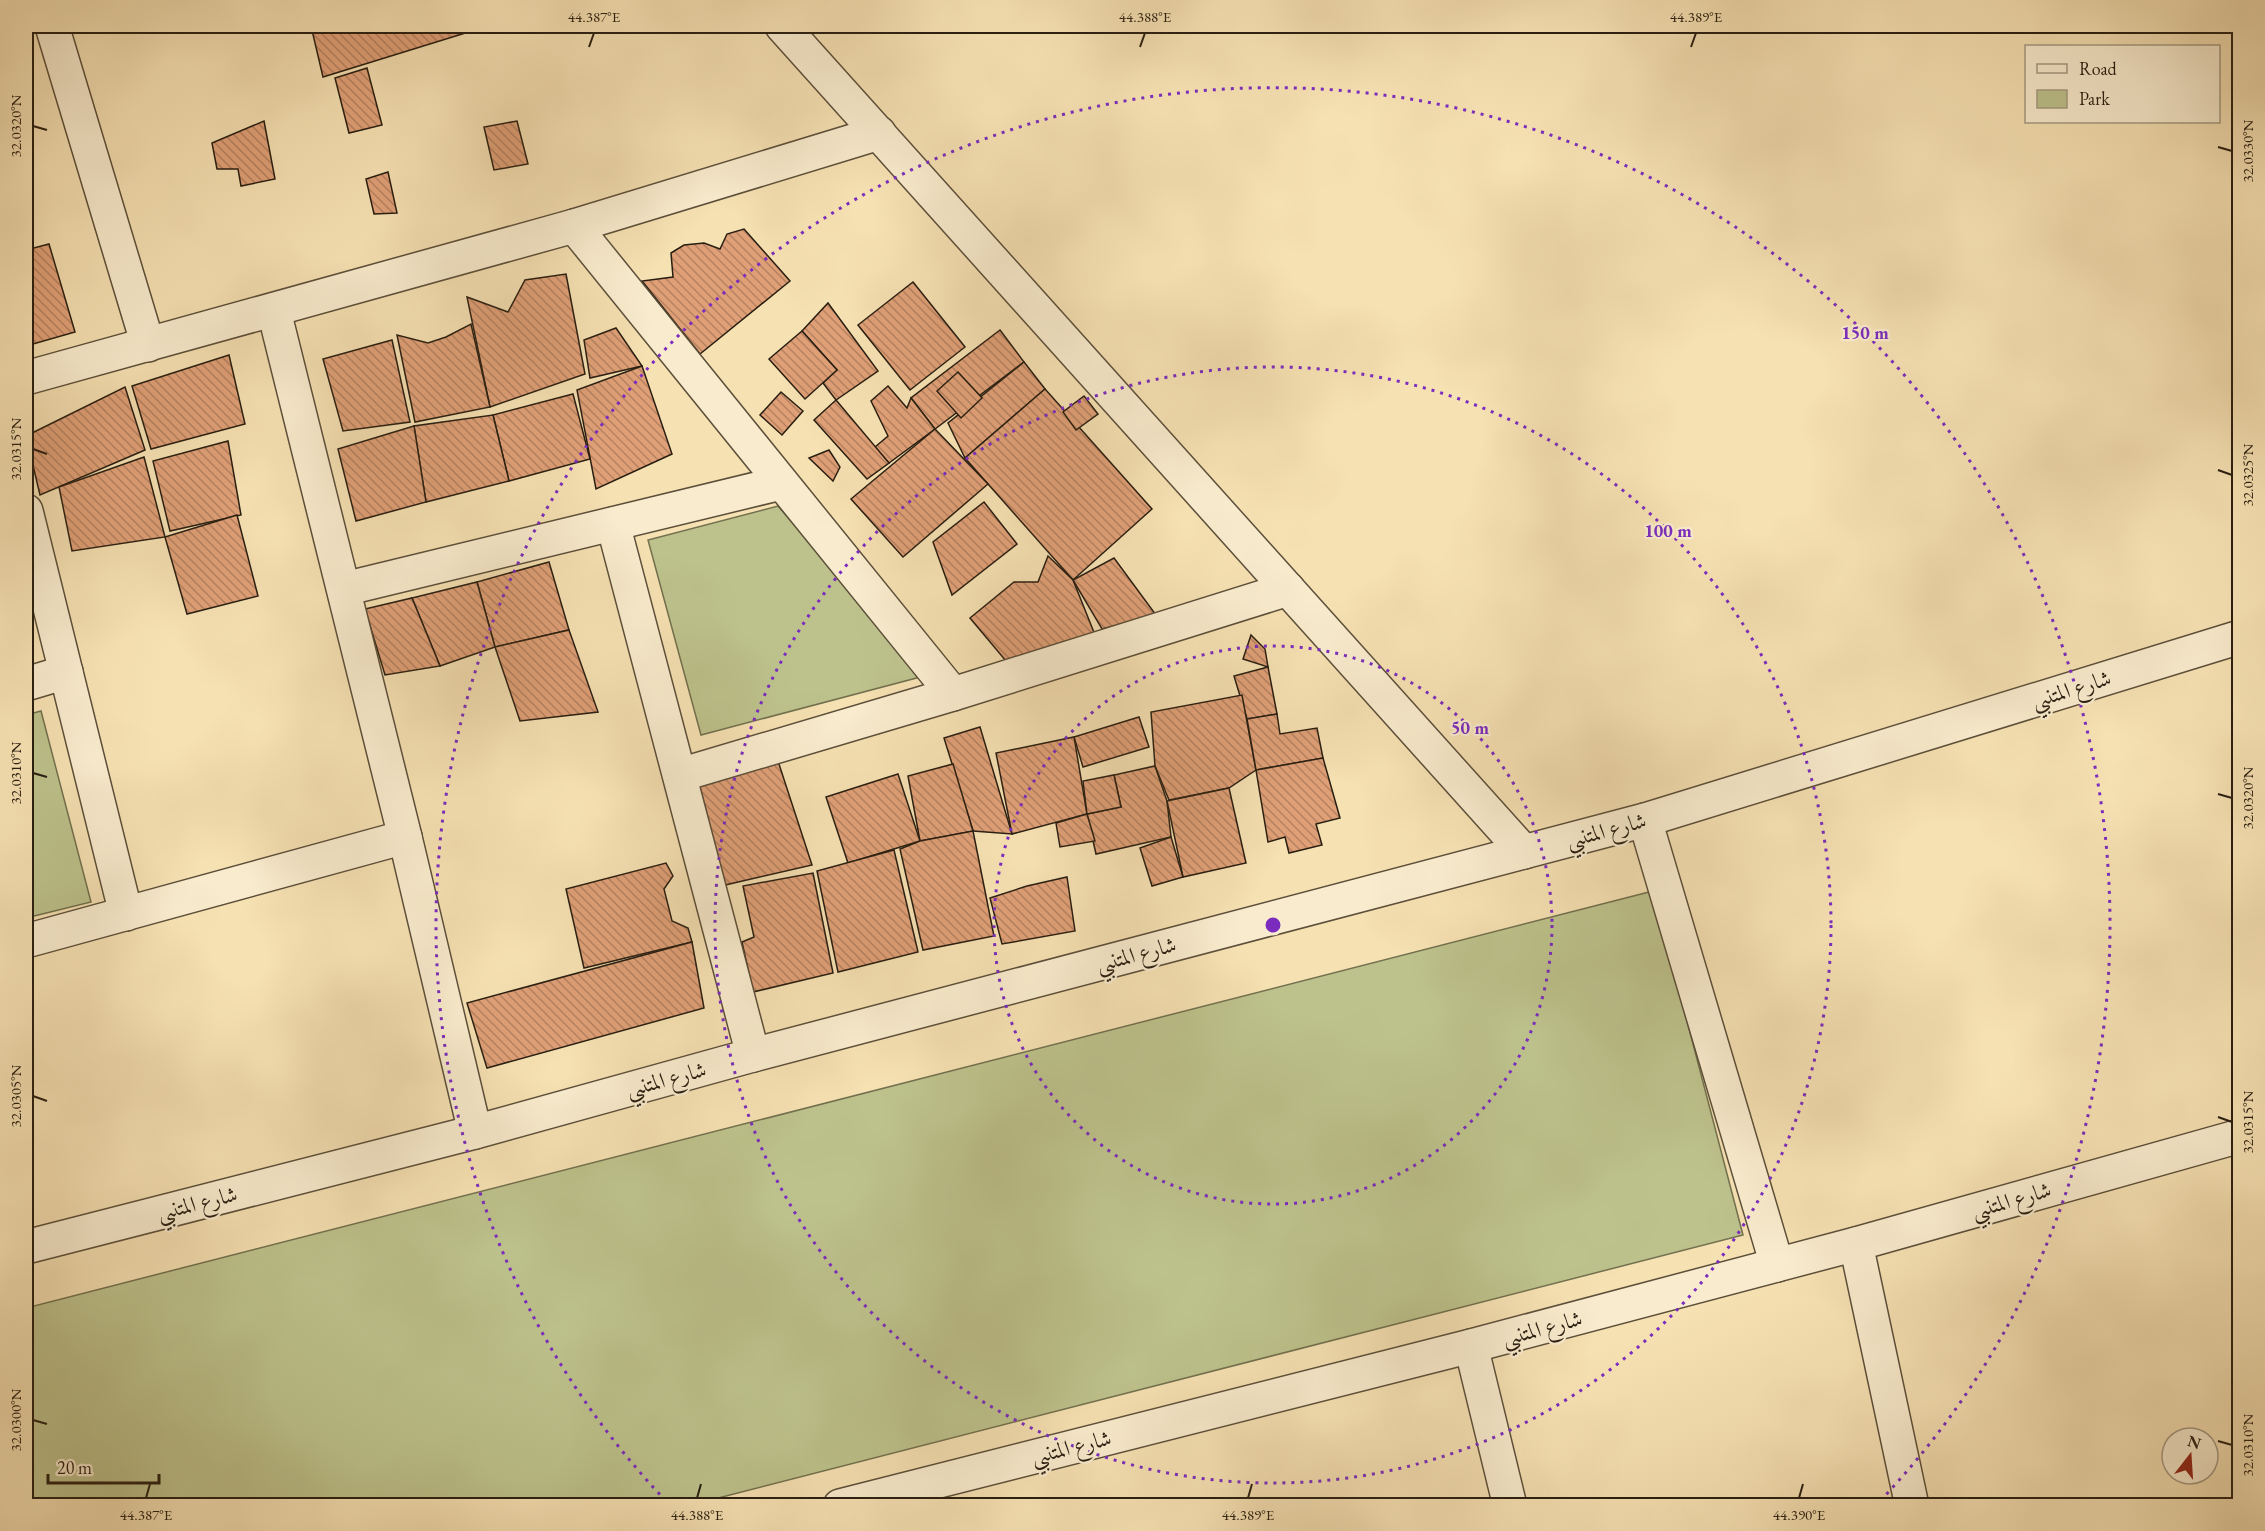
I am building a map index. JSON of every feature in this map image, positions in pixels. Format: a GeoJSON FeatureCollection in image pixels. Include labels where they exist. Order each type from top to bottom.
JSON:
{"type":"FeatureCollection","features":[{"type":"Feature","properties":{"kind":"street"},"geometry":{"type":"LineString","coordinates":[[52,26],[148,345]]}},
{"type":"Feature","properties":{"kind":"street"},"geometry":{"type":"LineString","coordinates":[[782,26],[1524,852]]}},
{"type":"Feature","properties":{"kind":"street"},"geometry":{"type":"LineString","coordinates":[[26,378],[574,226],[879,134]]}},
{"type":"Feature","properties":{"kind":"street"},"geometry":{"type":"LineString","coordinates":[[574,226],[953,694]]}},
{"type":"Feature","properties":{"kind":"street"},"geometry":{"type":"LineString","coordinates":[[274,311],[405,837],[475,1132]]}},
{"type":"Feature","properties":{"kind":"street"},"geometry":{"type":"LineString","coordinates":[[344,589],[781,483]]}},
{"type":"Feature","properties":{"kind":"street"},"geometry":{"type":"LineString","coordinates":[[26,511],[126,914]]}},
{"type":"Feature","properties":{"kind":"street"},"geometry":{"type":"LineString","coordinates":[[613,524],[753,1055]]}},
{"type":"Feature","properties":{"kind":"street"},"geometry":{"type":"LineString","coordinates":[[680,775],[953,694],[1288,589]]}},
{"type":"Feature","properties":{"kind":"street","name":"شارع المتنبي"},"geometry":{"type":"LineString","coordinates":[[26,1247],[475,1132],[753,1055],[1645,820],[2240,637]]}},
{"type":"Feature","properties":{"kind":"street"},"geometry":{"type":"LineString","coordinates":[[26,684],[66,672]]}},
{"type":"Feature","properties":{"kind":"street"},"geometry":{"type":"LineString","coordinates":[[1645,820],[1777,1265]]}},
{"type":"Feature","properties":{"kind":"street"},"geometry":{"type":"LineString","coordinates":[[26,942],[405,837]]}},
{"type":"Feature","properties":{"kind":"street","name":"شارع المتنبي"},"geometry":{"type":"LineString","coordinates":[[840,1506],[1471,1346],[1857,1244],[2240,1136]]}},
{"type":"Feature","properties":{"kind":"street"},"geometry":{"type":"LineString","coordinates":[[1857,1244],[1912,1506]]}},
{"type":"Feature","properties":{"kind":"street"},"geometry":{"type":"LineString","coordinates":[[1471,1346],[1510,1506]]}},
{"type":"Feature","properties":{"kind":"green space"},"geometry":{"type":"Polygon","coordinates":[[[778,506],[924,676],[701,735],[648,540],[778,506]]]}},
{"type":"Feature","properties":{"kind":"green space"},"geometry":{"type":"Polygon","coordinates":[[[41,711],[91,902],[26,918],[26,715],[41,711]]]}},
{"type":"Feature","properties":{"kind":"green space"},"geometry":{"type":"Polygon","coordinates":[[[1653,891],[1743,1235],[691,1505],[26,1506],[26,1308],[1653,891]]]}},
{"type":"Feature","properties":{"kind":"building"},"geometry":{"type":"Polygon","coordinates":[[[311,26],[488,26],[323,77],[311,26]]]}},
{"type":"Feature","properties":{"kind":"building"},"geometry":{"type":"Polygon","coordinates":[[[367,68],[382,125],[349,133],[335,78],[367,68]]]}},
{"type":"Feature","properties":{"kind":"building"},"geometry":{"type":"Polygon","coordinates":[[[264,121],[275,179],[241,186],[238,169],[217,169],[212,143],[264,121]]]}},
{"type":"Feature","properties":{"kind":"building"},"geometry":{"type":"Polygon","coordinates":[[[517,121],[528,164],[494,170],[484,127],[517,121]]]}},
{"type":"Feature","properties":{"kind":"building"},"geometry":{"type":"Polygon","coordinates":[[[26,171],[33,205],[26,207],[26,171]]]}},
{"type":"Feature","properties":{"kind":"building"},"geometry":{"type":"Polygon","coordinates":[[[388,172],[397,213],[374,214],[366,179],[388,172]]]}},
{"type":"Feature","properties":{"kind":"building"},"geometry":{"type":"Polygon","coordinates":[[[744,229],[790,281],[700,354],[642,281],[673,277],[671,253],[684,245],[704,243],[720,249],[727,234],[744,229]]]}},
{"type":"Feature","properties":{"kind":"building"},"geometry":{"type":"Polygon","coordinates":[[[49,244],[75,332],[26,346],[26,250],[49,244]]]}},
{"type":"Feature","properties":{"kind":"building"},"geometry":{"type":"Polygon","coordinates":[[[566,274],[585,374],[490,407],[467,297],[508,312],[525,280],[566,274]]]}},
{"type":"Feature","properties":{"kind":"building"},"geometry":{"type":"Polygon","coordinates":[[[913,282],[965,347],[910,390],[858,325],[913,282]]]}},
{"type":"Feature","properties":{"kind":"building"},"geometry":{"type":"Polygon","coordinates":[[[828,303],[878,371],[836,400],[823,383],[837,370],[802,331],[828,303]]]}},
{"type":"Feature","properties":{"kind":"building"},"geometry":{"type":"Polygon","coordinates":[[[471,324],[490,407],[415,422],[397,335],[428,343],[471,324]]]}},
{"type":"Feature","properties":{"kind":"building"},"geometry":{"type":"Polygon","coordinates":[[[616,328],[642,366],[590,378],[584,340],[616,328]]]}},
{"type":"Feature","properties":{"kind":"building"},"geometry":{"type":"Polygon","coordinates":[[[1000,330],[1024,362],[935,429],[911,398],[1000,330]]]}},
{"type":"Feature","properties":{"kind":"building"},"geometry":{"type":"Polygon","coordinates":[[[802,331],[837,370],[805,399],[769,359],[802,331]]]}},
{"type":"Feature","properties":{"kind":"building"},"geometry":{"type":"Polygon","coordinates":[[[392,340],[410,422],[343,431],[323,359],[392,340]]]}},
{"type":"Feature","properties":{"kind":"building"},"geometry":{"type":"Polygon","coordinates":[[[229,355],[245,424],[151,449],[132,386],[229,355]]]}},
{"type":"Feature","properties":{"kind":"building"},"geometry":{"type":"Polygon","coordinates":[[[1024,362],[1045,389],[965,458],[948,423],[1024,362]]]}},
{"type":"Feature","properties":{"kind":"building"},"geometry":{"type":"Polygon","coordinates":[[[642,366],[672,454],[596,489],[577,390],[642,366]]]}},
{"type":"Feature","properties":{"kind":"building"},"geometry":{"type":"Polygon","coordinates":[[[958,372],[982,398],[961,418],[937,391],[958,372]]]}},
{"type":"Feature","properties":{"kind":"building"},"geometry":{"type":"Polygon","coordinates":[[[888,386],[907,408],[911,398],[935,429],[889,463],[875,447],[888,436],[871,401],[888,386]]]}},
{"type":"Feature","properties":{"kind":"building"},"geometry":{"type":"Polygon","coordinates":[[[125,387],[145,450],[40,495],[26,436],[125,387]]]}},
{"type":"Feature","properties":{"kind":"building"},"geometry":{"type":"Polygon","coordinates":[[[1045,389],[1152,509],[1073,580],[965,458],[1045,389]]]}},
{"type":"Feature","properties":{"kind":"building"},"geometry":{"type":"Polygon","coordinates":[[[781,392],[803,411],[782,435],[760,415],[781,392]]]}},
{"type":"Feature","properties":{"kind":"building"},"geometry":{"type":"Polygon","coordinates":[[[573,394],[590,459],[509,481],[493,415],[573,394]]]}},
{"type":"Feature","properties":{"kind":"building"},"geometry":{"type":"Polygon","coordinates":[[[1084,396],[1098,414],[1076,430],[1063,412],[1084,396]]]}},
{"type":"Feature","properties":{"kind":"building"},"geometry":{"type":"Polygon","coordinates":[[[836,400],[889,463],[867,479],[814,420],[836,400]]]}},
{"type":"Feature","properties":{"kind":"building"},"geometry":{"type":"Polygon","coordinates":[[[493,415],[509,481],[426,502],[414,426],[493,415]]]}},
{"type":"Feature","properties":{"kind":"building"},"geometry":{"type":"Polygon","coordinates":[[[414,426],[426,502],[356,521],[338,449],[414,426]]]}},
{"type":"Feature","properties":{"kind":"building"},"geometry":{"type":"Polygon","coordinates":[[[935,429],[988,484],[903,557],[851,499],[935,429]]]}},
{"type":"Feature","properties":{"kind":"building"},"geometry":{"type":"Polygon","coordinates":[[[228,441],[241,515],[170,531],[153,461],[228,441]]]}},
{"type":"Feature","properties":{"kind":"building"},"geometry":{"type":"Polygon","coordinates":[[[829,450],[840,467],[833,481],[809,458],[829,450]]]}},
{"type":"Feature","properties":{"kind":"building"},"geometry":{"type":"Polygon","coordinates":[[[144,457],[165,537],[72,551],[59,487],[144,457]]]}},
{"type":"Feature","properties":{"kind":"building"},"geometry":{"type":"Polygon","coordinates":[[[984,502],[1017,544],[952,595],[933,542],[984,502]]]}},
{"type":"Feature","properties":{"kind":"building"},"geometry":{"type":"Polygon","coordinates":[[[237,515],[258,596],[187,614],[165,537],[237,515]]]}},
{"type":"Feature","properties":{"kind":"building"},"geometry":{"type":"Polygon","coordinates":[[[1048,556],[1073,580],[1099,645],[1006,661],[970,618],[1014,582],[1038,582],[1048,556]]]}},
{"type":"Feature","properties":{"kind":"building"},"geometry":{"type":"Polygon","coordinates":[[[1114,558],[1156,615],[1102,629],[1073,580],[1114,558]]]}},
{"type":"Feature","properties":{"kind":"building"},"geometry":{"type":"Polygon","coordinates":[[[549,562],[569,630],[495,647],[477,582],[549,562]]]}},
{"type":"Feature","properties":{"kind":"building"},"geometry":{"type":"Polygon","coordinates":[[[477,582],[495,647],[440,666],[412,598],[477,582]]]}},
{"type":"Feature","properties":{"kind":"building"},"geometry":{"type":"Polygon","coordinates":[[[412,598],[440,666],[385,675],[365,609],[412,598]]]}},
{"type":"Feature","properties":{"kind":"building"},"geometry":{"type":"Polygon","coordinates":[[[569,630],[598,712],[520,721],[495,647],[569,630]]]}},
{"type":"Feature","properties":{"kind":"building"},"geometry":{"type":"Polygon","coordinates":[[[1251,635],[1265,649],[1268,667],[1243,659],[1251,635]]]}},
{"type":"Feature","properties":{"kind":"building"},"geometry":{"type":"Polygon","coordinates":[[[1268,667],[1277,714],[1247,719],[1234,676],[1268,667]]]}},
{"type":"Feature","properties":{"kind":"building"},"geometry":{"type":"Polygon","coordinates":[[[1242,695],[1256,770],[1229,788],[1169,800],[1155,766],[1151,712],[1242,695]]]}},
{"type":"Feature","properties":{"kind":"building"},"geometry":{"type":"Polygon","coordinates":[[[1277,714],[1280,734],[1317,728],[1323,758],[1256,770],[1247,719],[1277,714]]]}},
{"type":"Feature","properties":{"kind":"building"},"geometry":{"type":"Polygon","coordinates":[[[1139,717],[1149,747],[1083,767],[1074,737],[1139,717]]]}},
{"type":"Feature","properties":{"kind":"building"},"geometry":{"type":"Polygon","coordinates":[[[980,727],[1012,834],[973,831],[944,738],[980,727]]]}},
{"type":"Feature","properties":{"kind":"building"},"geometry":{"type":"Polygon","coordinates":[[[1074,737],[1087,814],[1012,834],[996,753],[1074,737]]]}},
{"type":"Feature","properties":{"kind":"building"},"geometry":{"type":"Polygon","coordinates":[[[777,758],[812,865],[725,885],[697,776],[777,758]]]}},
{"type":"Feature","properties":{"kind":"building"},"geometry":{"type":"Polygon","coordinates":[[[1323,758],[1340,818],[1316,824],[1322,845],[1289,853],[1285,837],[1268,842],[1256,770],[1323,758]]]}},
{"type":"Feature","properties":{"kind":"building"},"geometry":{"type":"Polygon","coordinates":[[[953,764],[973,831],[920,841],[908,776],[953,764]]]}},
{"type":"Feature","properties":{"kind":"building"},"geometry":{"type":"Polygon","coordinates":[[[1155,766],[1167,801],[1171,837],[1096,854],[1087,814],[1121,807],[1114,775],[1155,766]]]}},
{"type":"Feature","properties":{"kind":"building"},"geometry":{"type":"Polygon","coordinates":[[[898,774],[920,841],[848,863],[826,797],[898,774]]]}},
{"type":"Feature","properties":{"kind":"building"},"geometry":{"type":"Polygon","coordinates":[[[1114,775],[1121,807],[1087,814],[1083,781],[1114,775]]]}},
{"type":"Feature","properties":{"kind":"building"},"geometry":{"type":"Polygon","coordinates":[[[1229,788],[1246,863],[1183,877],[1167,801],[1229,788]]]}},
{"type":"Feature","properties":{"kind":"building"},"geometry":{"type":"Polygon","coordinates":[[[1087,814],[1095,841],[1060,847],[1056,823],[1087,814]]]}},
{"type":"Feature","properties":{"kind":"building"},"geometry":{"type":"Polygon","coordinates":[[[973,831],[994,936],[923,950],[900,849],[920,841],[973,831]]]}},
{"type":"Feature","properties":{"kind":"building"},"geometry":{"type":"Polygon","coordinates":[[[1171,837],[1183,877],[1152,886],[1140,848],[1171,837]]]}},
{"type":"Feature","properties":{"kind":"building"},"geometry":{"type":"Polygon","coordinates":[[[894,850],[918,952],[838,972],[817,871],[894,850]]]}},
{"type":"Feature","properties":{"kind":"building"},"geometry":{"type":"Polygon","coordinates":[[[666,863],[673,876],[664,889],[672,921],[688,928],[692,942],[584,968],[566,889],[666,863]]]}},
{"type":"Feature","properties":{"kind":"building"},"geometry":{"type":"Polygon","coordinates":[[[813,873],[833,973],[753,992],[742,942],[754,937],[743,886],[813,873]]]}},
{"type":"Feature","properties":{"kind":"building"},"geometry":{"type":"Polygon","coordinates":[[[1067,877],[1075,931],[1002,944],[990,898],[1027,886],[1067,877]]]}},
{"type":"Feature","properties":{"kind":"building"},"geometry":{"type":"Polygon","coordinates":[[[692,942],[704,1008],[487,1068],[467,1003],[692,942]]]}}]}
